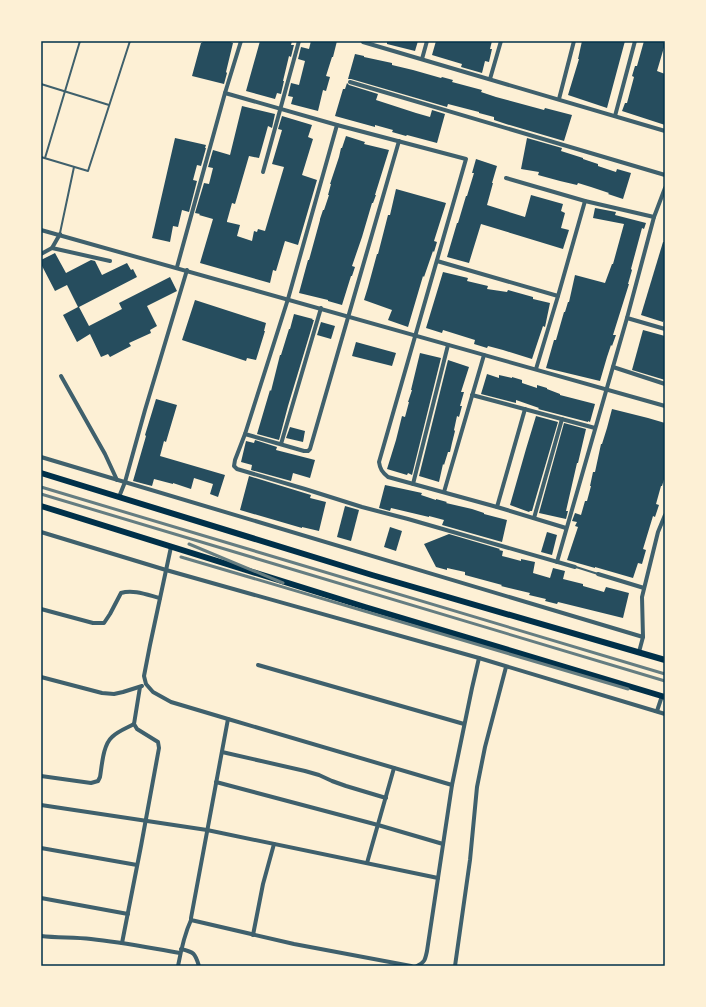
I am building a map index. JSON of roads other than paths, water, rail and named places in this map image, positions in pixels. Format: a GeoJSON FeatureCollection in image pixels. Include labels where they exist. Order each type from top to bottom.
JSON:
{"type":"FeatureCollection","features":[{"type":"Feature","properties":{"kind":"main road"},"geometry":{"type":"LineString","coordinates":[[41,473],[372,575],[665,660]]}},
{"type":"Feature","properties":{"kind":"main road"},"geometry":{"type":"LineString","coordinates":[[41,506],[365,607],[663,696]]}},
{"type":"Feature","properties":{"kind":"street"},"geometry":{"type":"LineString","coordinates":[[177,267],[225,93],[241,41]]}},
{"type":"Feature","properties":{"kind":"street"},"geometry":{"type":"LineString","coordinates":[[263,172],[299,41]]}},
{"type":"Feature","properties":{"kind":"street"},"geometry":{"type":"LineString","coordinates":[[363,41],[665,131]]}},
{"type":"Feature","properties":{"kind":"street"},"geometry":{"type":"LineString","coordinates":[[422,59],[427,41]]}},
{"type":"Feature","properties":{"kind":"street"},"geometry":{"type":"LineString","coordinates":[[490,79],[501,41]]}},
{"type":"Feature","properties":{"kind":"street"},"geometry":{"type":"LineString","coordinates":[[559,99],[574,41]]}},
{"type":"Feature","properties":{"kind":"street"},"geometry":{"type":"LineString","coordinates":[[615,116],[635,41]]}},
{"type":"Feature","properties":{"kind":"street"},"geometry":{"type":"LineString","coordinates":[[350,82],[665,176]]}},
{"type":"Feature","properties":{"kind":"street"},"geometry":{"type":"LineString","coordinates":[[225,93],[337,125],[466,159],[379,462],[380,469],[388,477],[566,528]]}},
{"type":"Feature","properties":{"kind":"street"},"geometry":{"type":"LineString","coordinates":[[337,125],[288,299],[234,466],[237,469],[304,488],[362,507],[575,567]]}},
{"type":"Feature","properties":{"kind":"street"},"geometry":{"type":"LineString","coordinates":[[245,434],[304,451],[308,451],[310,449],[399,141]]}},
{"type":"Feature","properties":{"kind":"street"},"geometry":{"type":"LineString","coordinates":[[506,178],[585,201],[654,217]]}},
{"type":"Feature","properties":{"kind":"street"},"geometry":{"type":"LineString","coordinates":[[556,562],[613,368],[654,217],[665,188]]}},
{"type":"Feature","properties":{"kind":"street"},"geometry":{"type":"LineString","coordinates":[[536,370],[585,201]]}},
{"type":"Feature","properties":{"kind":"street"},"geometry":{"type":"LineString","coordinates":[[41,230],[60,234],[665,406]]}},
{"type":"Feature","properties":{"kind":"street"},"geometry":{"type":"LineString","coordinates":[[41,254],[52,248],[60,234]]}},
{"type":"Feature","properties":{"kind":"street"},"geometry":{"type":"LineString","coordinates":[[52,248],[110,261]]}},
{"type":"Feature","properties":{"kind":"street"},"geometry":{"type":"LineString","coordinates":[[436,261],[558,296]]}},
{"type":"Feature","properties":{"kind":"street"},"geometry":{"type":"LineString","coordinates":[[119,497],[125,482],[187,270]]}},
{"type":"Feature","properties":{"kind":"street"},"geometry":{"type":"LineString","coordinates":[[280,444],[320,308]]}},
{"type":"Feature","properties":{"kind":"street"},"geometry":{"type":"LineString","coordinates":[[627,318],[665,329]]}},
{"type":"Feature","properties":{"kind":"street"},"geometry":{"type":"LineString","coordinates":[[413,484],[448,345]]}},
{"type":"Feature","properties":{"kind":"street"},"geometry":{"type":"LineString","coordinates":[[444,492],[484,355]]}},
{"type":"Feature","properties":{"kind":"street"},"geometry":{"type":"LineString","coordinates":[[613,368],[665,384]]}},
{"type":"Feature","properties":{"kind":"street"},"geometry":{"type":"LineString","coordinates":[[61,376],[105,454],[117,480]]}},
{"type":"Feature","properties":{"kind":"street"},"geometry":{"type":"LineString","coordinates":[[472,395],[595,428]]}},
{"type":"Feature","properties":{"kind":"street"},"geometry":{"type":"LineString","coordinates":[[497,507],[526,409]]}},
{"type":"Feature","properties":{"kind":"street"},"geometry":{"type":"LineString","coordinates":[[534,518],[562,419]]}},
{"type":"Feature","properties":{"kind":"street"},"geometry":{"type":"LineString","coordinates":[[41,457],[643,637]]}},
{"type":"Feature","properties":{"kind":"street"},"geometry":{"type":"LineString","coordinates":[[639,652],[643,637],[642,597],[658,532],[665,515]]}},
{"type":"Feature","properties":{"kind":"street"},"geometry":{"type":"LineString","coordinates":[[41,532],[166,570],[479,658],[665,714]]}},
{"type":"Feature","properties":{"kind":"street"},"geometry":{"type":"LineString","coordinates":[[658,532],[665,533]]}},
{"type":"Feature","properties":{"kind":"street"},"geometry":{"type":"LineString","coordinates":[[171,547],[144,676],[146,684],[153,692],[171,702],[228,720],[452,785]]}},
{"type":"Feature","properties":{"kind":"street"},"geometry":{"type":"LineString","coordinates":[[598,574],[644,588]]}},
{"type":"Feature","properties":{"kind":"street"},"geometry":{"type":"LineString","coordinates":[[41,609],[100,624],[107,618],[121,593],[132,592],[160,598]]}},
{"type":"Feature","properties":{"kind":"street"},"geometry":{"type":"LineString","coordinates":[[417,966],[424,963],[426,958],[452,785],[479,658]]}},
{"type":"Feature","properties":{"kind":"street"},"geometry":{"type":"LineString","coordinates":[[258,665],[464,724]]}},
{"type":"Feature","properties":{"kind":"street"},"geometry":{"type":"LineString","coordinates":[[455,966],[470,860],[477,787],[485,747],[506,666]]}},
{"type":"Feature","properties":{"kind":"street"},"geometry":{"type":"LineString","coordinates":[[41,677],[102,693],[114,694],[146,684]]}},
{"type":"Feature","properties":{"kind":"street"},"geometry":{"type":"LineString","coordinates":[[122,943],[159,748],[158,742],[137,730],[134,724],[140,687]]}},
{"type":"Feature","properties":{"kind":"street"},"geometry":{"type":"LineString","coordinates":[[657,711],[663,696]]}},
{"type":"Feature","properties":{"kind":"street"},"geometry":{"type":"LineString","coordinates":[[178,966],[180,951],[191,920],[228,720]]}},
{"type":"Feature","properties":{"kind":"street"},"geometry":{"type":"LineString","coordinates":[[41,776],[95,783],[100,777],[106,744],[116,734],[134,724]]}},
{"type":"Feature","properties":{"kind":"street"},"geometry":{"type":"LineString","coordinates":[[222,752],[305,771],[346,786],[386,798]]}},
{"type":"Feature","properties":{"kind":"street"},"geometry":{"type":"LineString","coordinates":[[367,863],[394,768]]}},
{"type":"Feature","properties":{"kind":"street"},"geometry":{"type":"LineString","coordinates":[[216,782],[378,825],[443,844]]}},
{"type":"Feature","properties":{"kind":"street"},"geometry":{"type":"LineString","coordinates":[[41,805],[207,830],[438,878]]}},
{"type":"Feature","properties":{"kind":"street"},"geometry":{"type":"LineString","coordinates":[[253,935],[263,884],[274,844]]}},
{"type":"Feature","properties":{"kind":"street"},"geometry":{"type":"LineString","coordinates":[[41,848],[137,865]]}},
{"type":"Feature","properties":{"kind":"street"},"geometry":{"type":"LineString","coordinates":[[41,898],[128,914]]}},
{"type":"Feature","properties":{"kind":"street"},"geometry":{"type":"LineString","coordinates":[[191,920],[194,922],[301,946],[411,966]]}},
{"type":"Feature","properties":{"kind":"street"},"geometry":{"type":"LineString","coordinates":[[41,936],[55,938],[74,937],[180,951],[191,951],[195,954],[199,966]]}},
{"type":"Feature","properties":{"kind":"lane"},"geometry":{"type":"LineString","coordinates":[[45,158],[80,41]]}},
{"type":"Feature","properties":{"kind":"lane"},"geometry":{"type":"LineString","coordinates":[[41,157],[88,171],[130,41]]}},
{"type":"Feature","properties":{"kind":"lane"},"geometry":{"type":"LineString","coordinates":[[41,84],[109,105]]}},
{"type":"Feature","properties":{"kind":"lane"},"geometry":{"type":"LineString","coordinates":[[60,234],[74,167]]}},
{"type":"Feature","properties":{"kind":"lane"},"geometry":{"type":"LineString","coordinates":[[575,567],[598,574]]}},
{"type":"Feature","properties":{"kind":"railway"},"geometry":{"type":"LineString","coordinates":[[41,487],[665,674]]}},
{"type":"Feature","properties":{"kind":"railway"},"geometry":{"type":"LineString","coordinates":[[41,494],[665,681]]}},
{"type":"Feature","properties":{"kind":"railway"},"geometry":{"type":"LineString","coordinates":[[189,544],[283,583]]}},
{"type":"Feature","properties":{"kind":"railway"},"geometry":{"type":"LineString","coordinates":[[181,557],[628,689]]}}]}
